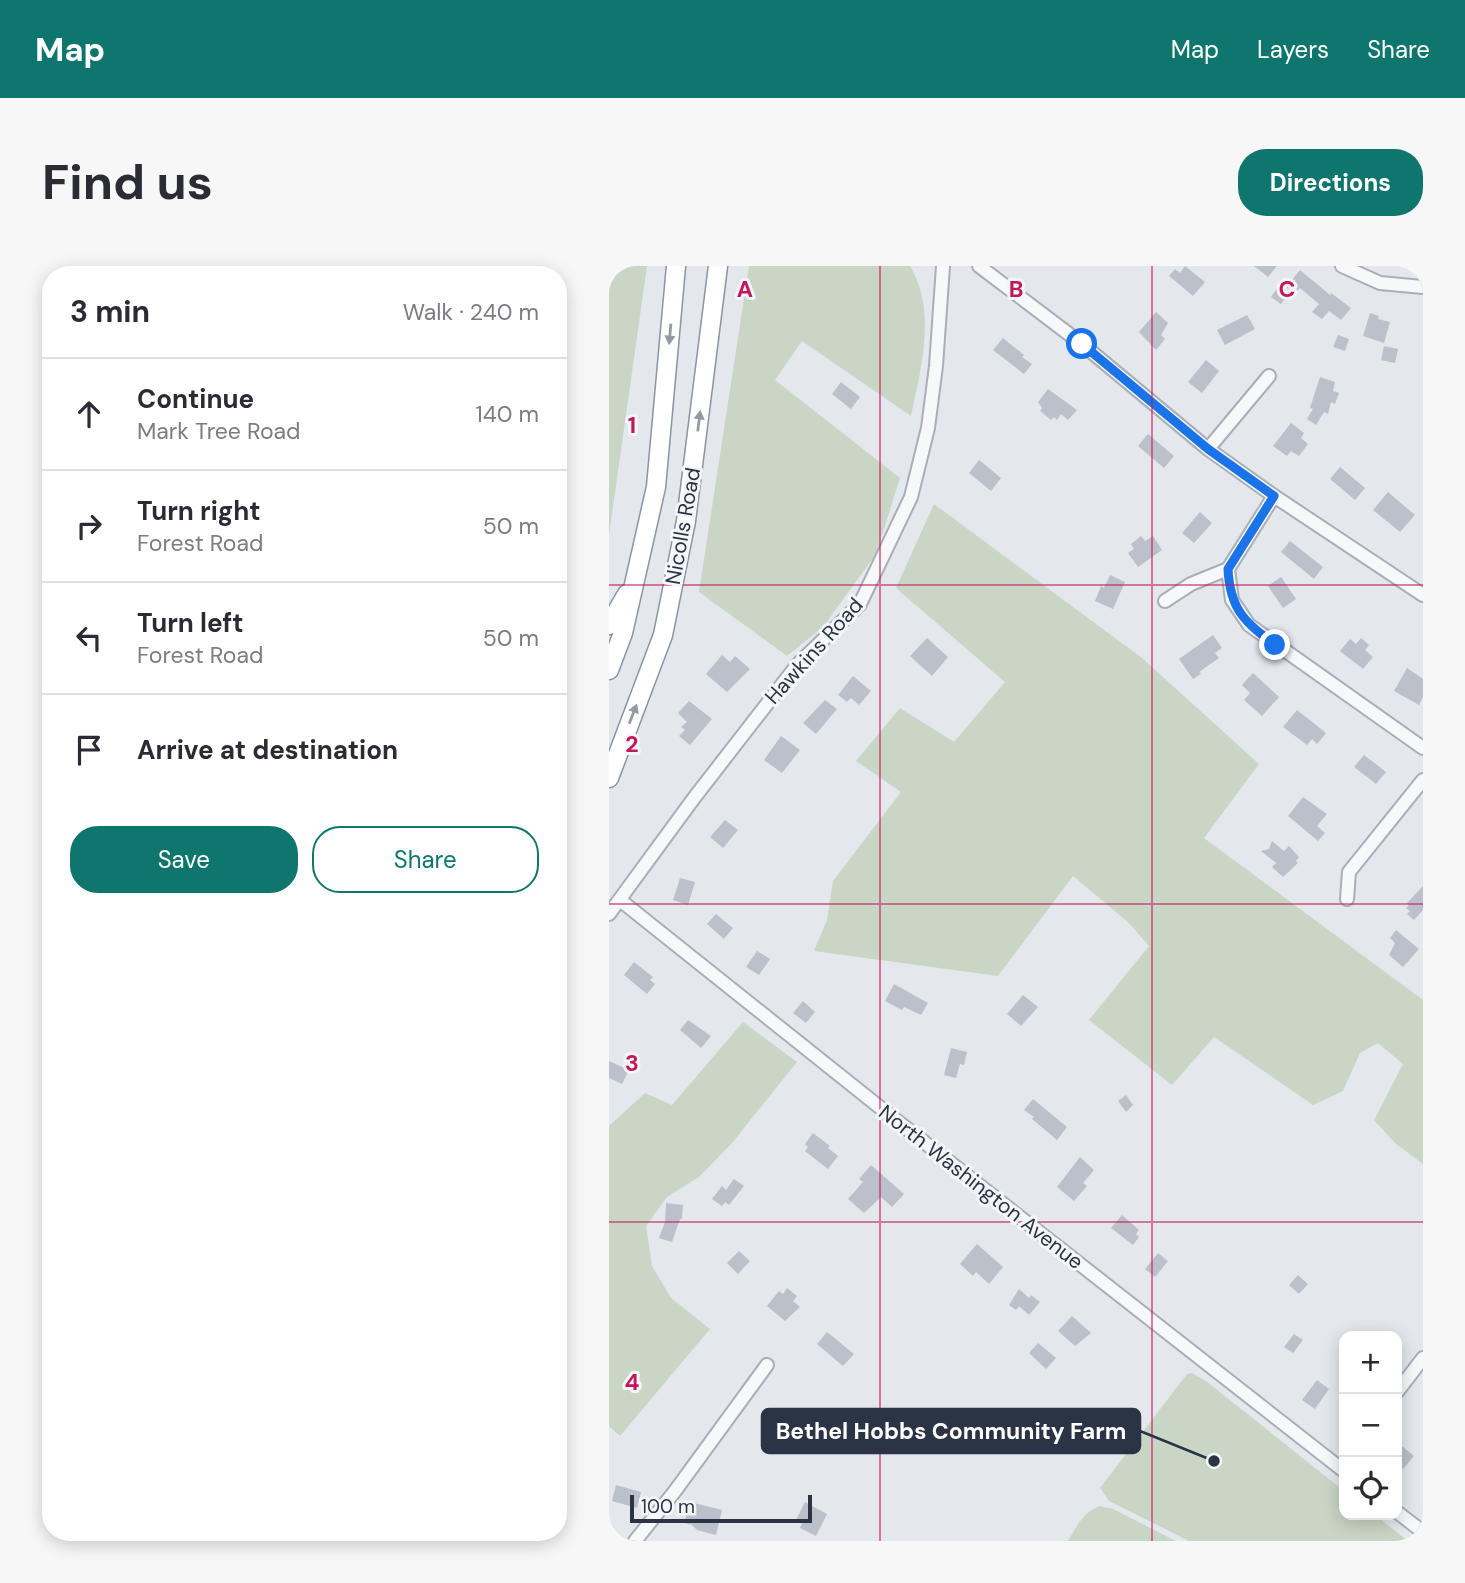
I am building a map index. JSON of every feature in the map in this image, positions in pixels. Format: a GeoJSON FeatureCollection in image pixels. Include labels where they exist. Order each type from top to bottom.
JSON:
{"type":"FeatureCollection","features":[{"type":"Feature","properties":{"kind":"highway","name":"Nicolls Road"},"geometry":{"type":"LineString","coordinates":[[609,670],[623,634],[656,487],[677,266]]}},
{"type":"Feature","properties":{"kind":"highway","name":"Nicolls Road"},"geometry":{"type":"LineString","coordinates":[[609,778],[663,635],[686,521],[718,266]]}},
{"type":"Feature","properties":{"kind":"highway"},"geometry":{"type":"LineString","coordinates":[[609,625],[635,579]]}},
{"type":"Feature","properties":{"kind":"street","name":"Hawkins Road"},"geometry":{"type":"LineString","coordinates":[[609,914],[797,664],[860,604],[911,497],[925,440],[936,366],[943,266]]}},
{"type":"Feature","properties":{"kind":"street"},"geometry":{"type":"LineString","coordinates":[[979,266],[1082,344],[1208,449],[1423,594]]}},
{"type":"Feature","properties":{"kind":"street"},"geometry":{"type":"LineString","coordinates":[[1342,266],[1380,283],[1423,287]]}},
{"type":"Feature","properties":{"kind":"street"},"geometry":{"type":"LineString","coordinates":[[1208,449],[1269,376]]}},
{"type":"Feature","properties":{"kind":"street"},"geometry":{"type":"LineString","coordinates":[[1165,601],[1191,584],[1228,569],[1274,496]]}},
{"type":"Feature","properties":{"kind":"street"},"geometry":{"type":"LineString","coordinates":[[1228,569],[1232,600],[1249,625],[1423,748]]}},
{"type":"Feature","properties":{"kind":"street"},"geometry":{"type":"LineString","coordinates":[[1347,899],[1349,872],[1423,780]]}},
{"type":"Feature","properties":{"kind":"street","name":"North Washington Avenue"},"geometry":{"type":"LineString","coordinates":[[620,900],[892,1117],[1339,1464]]}},
{"type":"Feature","properties":{"kind":"street"},"geometry":{"type":"LineString","coordinates":[[1402,1385],[1423,1358]]}},
{"type":"Feature","properties":{"kind":"street"},"geometry":{"type":"LineString","coordinates":[[635,1541],[767,1365]]}},
{"type":"Feature","properties":{"kind":"street"},"geometry":{"type":"LineString","coordinates":[[1402,1516],[1423,1532]]}},
{"type":"Feature","properties":{"kind":"green space"},"geometry":{"type":"Polygon","coordinates":[[[609,266],[647,266],[609,535],[609,266]]]}},
{"type":"Feature","properties":{"kind":"green space"},"geometry":{"type":"Polygon","coordinates":[[[749,266],[910,266],[918,283],[925,321],[922,359],[911,416],[802,341],[775,380],[900,478],[876,554],[823,627],[787,656],[699,592],[749,266]]]}},
{"type":"Feature","properties":{"kind":"green space"},"geometry":{"type":"Polygon","coordinates":[[[934,504],[1142,658],[1259,764],[1204,838],[1423,1000],[1423,1164],[1395,1143],[1374,1120],[1403,1064],[1378,1043],[1360,1053],[1343,1091],[1313,1105],[1214,1037],[1172,1085],[1089,1020],[1149,946],[1129,923],[1073,876],[998,976],[814,951],[827,920],[833,881],[901,792],[856,761],[900,708],[954,742],[1005,682],[896,588],[934,504]]]}},
{"type":"Feature","properties":{"kind":"green space"},"geometry":{"type":"Polygon","coordinates":[[[743,1022],[797,1062],[732,1143],[699,1177],[667,1197],[646,1226],[652,1266],[671,1298],[710,1329],[620,1436],[609,1426],[609,1126],[645,1093],[672,1105],[743,1022]]]}},
{"type":"Feature","properties":{"kind":"green space"},"geometry":{"type":"Polygon","coordinates":[[[1192,1373],[1206,1381],[1339,1487],[1339,1520],[1381,1520],[1408,1541],[1189,1541],[1109,1501],[1100,1488],[1187,1374],[1192,1373]]]}},
{"type":"Feature","properties":{"kind":"green space"},"geometry":{"type":"Polygon","coordinates":[[[1100,1506],[1113,1509],[1176,1541],[1068,1541],[1085,1516],[1100,1506]]]}},
{"type":"Feature","properties":{"kind":"building"},"geometry":{"type":"Polygon","coordinates":[[[1185,266],[1205,282],[1193,296],[1169,276],[1175,269],[1180,273],[1185,266]]]}},
{"type":"Feature","properties":{"kind":"building"},"geometry":{"type":"Polygon","coordinates":[[[1254,266],[1277,266],[1268,277],[1254,266]]]}},
{"type":"Feature","properties":{"kind":"building"},"geometry":{"type":"Polygon","coordinates":[[[1300,270],[1330,295],[1331,293],[1351,308],[1341,320],[1329,311],[1322,319],[1312,312],[1319,304],[1300,288],[1294,294],[1286,287],[1300,270]]]}},
{"type":"Feature","properties":{"kind":"building"},"geometry":{"type":"Polygon","coordinates":[[[1278,287],[1288,294],[1281,304],[1271,297],[1278,287]]]}},
{"type":"Feature","properties":{"kind":"building"},"geometry":{"type":"Polygon","coordinates":[[[1156,312],[1168,323],[1161,335],[1165,339],[1156,350],[1139,332],[1156,312]]]}},
{"type":"Feature","properties":{"kind":"building"},"geometry":{"type":"Polygon","coordinates":[[[1370,313],[1379,316],[1378,319],[1390,322],[1384,343],[1363,336],[1370,313]]]}},
{"type":"Feature","properties":{"kind":"building"},"geometry":{"type":"Polygon","coordinates":[[[1247,315],[1255,329],[1225,345],[1217,330],[1247,315]]]}},
{"type":"Feature","properties":{"kind":"building"},"geometry":{"type":"Polygon","coordinates":[[[1338,335],[1349,339],[1345,351],[1333,347],[1338,335]]]}},
{"type":"Feature","properties":{"kind":"building"},"geometry":{"type":"Polygon","coordinates":[[[1003,338],[1032,364],[1024,374],[993,350],[1003,338]]]}},
{"type":"Feature","properties":{"kind":"building"},"geometry":{"type":"Polygon","coordinates":[[[1384,346],[1398,349],[1395,363],[1381,360],[1384,346]]]}},
{"type":"Feature","properties":{"kind":"building"},"geometry":{"type":"Polygon","coordinates":[[[1206,360],[1219,371],[1202,393],[1188,382],[1206,360]]]}},
{"type":"Feature","properties":{"kind":"building"},"geometry":{"type":"Polygon","coordinates":[[[1320,377],[1335,382],[1333,391],[1339,393],[1335,404],[1331,402],[1328,414],[1324,412],[1316,425],[1307,419],[1313,409],[1310,408],[1320,377]]]}},
{"type":"Feature","properties":{"kind":"building"},"geometry":{"type":"Polygon","coordinates":[[[841,382],[860,397],[851,409],[832,394],[841,382]]]}},
{"type":"Feature","properties":{"kind":"building"},"geometry":{"type":"Polygon","coordinates":[[[1048,389],[1077,410],[1068,420],[1061,414],[1057,420],[1054,417],[1051,420],[1040,411],[1042,408],[1038,402],[1048,389]]]}},
{"type":"Feature","properties":{"kind":"building"},"geometry":{"type":"Polygon","coordinates":[[[1291,423],[1304,433],[1301,438],[1308,444],[1299,456],[1291,451],[1287,456],[1273,446],[1291,423]]]}},
{"type":"Feature","properties":{"kind":"building"},"geometry":{"type":"Polygon","coordinates":[[[1148,434],[1174,456],[1164,468],[1138,446],[1148,434]]]}},
{"type":"Feature","properties":{"kind":"building"},"geometry":{"type":"Polygon","coordinates":[[[979,460],[1001,478],[991,491],[969,473],[979,460]]]}},
{"type":"Feature","properties":{"kind":"building"},"geometry":{"type":"Polygon","coordinates":[[[1340,467],[1365,488],[1355,500],[1330,479],[1340,467]]]}},
{"type":"Feature","properties":{"kind":"building"},"geometry":{"type":"Polygon","coordinates":[[[1388,492],[1415,515],[1400,532],[1373,510],[1388,492]]]}},
{"type":"Feature","properties":{"kind":"building"},"geometry":{"type":"Polygon","coordinates":[[[1200,512],[1212,523],[1194,543],[1182,533],[1200,512]]]}},
{"type":"Feature","properties":{"kind":"building"},"geometry":{"type":"Polygon","coordinates":[[[1141,536],[1145,541],[1153,536],[1162,550],[1138,567],[1128,553],[1134,549],[1131,544],[1141,536]]]}},
{"type":"Feature","properties":{"kind":"building"},"geometry":{"type":"Polygon","coordinates":[[[1290,541],[1323,567],[1314,579],[1281,552],[1290,541]]]}},
{"type":"Feature","properties":{"kind":"building"},"geometry":{"type":"Polygon","coordinates":[[[1110,575],[1125,582],[1113,609],[1095,601],[1101,586],[1104,588],[1110,575]]]}},
{"type":"Feature","properties":{"kind":"building"},"geometry":{"type":"Polygon","coordinates":[[[1281,577],[1296,599],[1283,608],[1268,586],[1281,577]]]}},
{"type":"Feature","properties":{"kind":"building"},"geometry":{"type":"Polygon","coordinates":[[[1213,635],[1222,648],[1215,653],[1219,658],[1193,679],[1179,659],[1213,635]]]}},
{"type":"Feature","properties":{"kind":"building"},"geometry":{"type":"Polygon","coordinates":[[[927,638],[948,657],[932,676],[910,656],[927,638]]]}},
{"type":"Feature","properties":{"kind":"building"},"geometry":{"type":"Polygon","coordinates":[[[1361,638],[1369,645],[1365,650],[1373,657],[1363,669],[1340,651],[1350,639],[1356,644],[1361,638]]]}},
{"type":"Feature","properties":{"kind":"building"},"geometry":{"type":"Polygon","coordinates":[[[722,655],[730,662],[735,656],[750,669],[727,692],[706,674],[722,655]]]}},
{"type":"Feature","properties":{"kind":"building"},"geometry":{"type":"Polygon","coordinates":[[[1407,668],[1423,679],[1423,697],[1419,705],[1394,691],[1407,668]]]}},
{"type":"Feature","properties":{"kind":"building"},"geometry":{"type":"Polygon","coordinates":[[[1253,673],[1279,697],[1262,716],[1244,700],[1250,693],[1242,685],[1253,673]]]}},
{"type":"Feature","properties":{"kind":"building"},"geometry":{"type":"Polygon","coordinates":[[[853,676],[871,691],[859,705],[851,698],[847,702],[838,695],[853,676]]]}},
{"type":"Feature","properties":{"kind":"building"},"geometry":{"type":"Polygon","coordinates":[[[825,700],[837,709],[816,734],[803,723],[825,700]]]}},
{"type":"Feature","properties":{"kind":"building"},"geometry":{"type":"Polygon","coordinates":[[[689,701],[712,719],[690,745],[679,736],[685,730],[681,727],[687,722],[678,713],[689,701]]]}},
{"type":"Feature","properties":{"kind":"building"},"geometry":{"type":"Polygon","coordinates":[[[1297,710],[1326,733],[1317,744],[1312,739],[1307,745],[1283,727],[1297,710]]]}},
{"type":"Feature","properties":{"kind":"building"},"geometry":{"type":"Polygon","coordinates":[[[781,736],[800,750],[782,773],[764,760],[781,736]]]}},
{"type":"Feature","properties":{"kind":"building"},"geometry":{"type":"Polygon","coordinates":[[[1364,755],[1386,772],[1376,784],[1354,767],[1364,755]]]}},
{"type":"Feature","properties":{"kind":"building"},"geometry":{"type":"Polygon","coordinates":[[[1303,797],[1327,814],[1317,826],[1325,833],[1318,841],[1288,816],[1303,797]]]}},
{"type":"Feature","properties":{"kind":"building"},"geometry":{"type":"Polygon","coordinates":[[[725,820],[738,830],[723,848],[710,837],[725,820]]]}},
{"type":"Feature","properties":{"kind":"building"},"geometry":{"type":"Polygon","coordinates":[[[1272,841],[1284,851],[1289,846],[1299,857],[1296,861],[1298,863],[1283,877],[1272,867],[1276,863],[1261,851],[1269,849],[1272,841]]]}},
{"type":"Feature","properties":{"kind":"building"},"geometry":{"type":"Polygon","coordinates":[[[680,878],[695,882],[688,905],[673,900],[680,878]]]}},
{"type":"Feature","properties":{"kind":"building"},"geometry":{"type":"Polygon","coordinates":[[[1423,886],[1423,910],[1414,920],[1407,914],[1410,911],[1406,908],[1409,905],[1407,903],[1423,886]]]}},
{"type":"Feature","properties":{"kind":"building"},"geometry":{"type":"Polygon","coordinates":[[[716,914],[733,928],[724,939],[707,924],[716,914]]]}},
{"type":"Feature","properties":{"kind":"building"},"geometry":{"type":"Polygon","coordinates":[[[1396,930],[1419,949],[1403,967],[1389,955],[1395,943],[1390,938],[1396,930]]]}},
{"type":"Feature","properties":{"kind":"building"},"geometry":{"type":"Polygon","coordinates":[[[757,951],[770,959],[759,975],[746,967],[757,951]]]}},
{"type":"Feature","properties":{"kind":"building"},"geometry":{"type":"Polygon","coordinates":[[[634,962],[653,977],[650,980],[655,984],[647,994],[624,975],[634,962]]]}},
{"type":"Feature","properties":{"kind":"building"},"geometry":{"type":"Polygon","coordinates":[[[894,984],[928,1003],[921,1015],[904,1007],[902,1010],[885,1001],[894,984]]]}},
{"type":"Feature","properties":{"kind":"building"},"geometry":{"type":"Polygon","coordinates":[[[1023,995],[1038,1007],[1021,1026],[1007,1014],[1023,995]]]}},
{"type":"Feature","properties":{"kind":"building"},"geometry":{"type":"Polygon","coordinates":[[[803,1001],[815,1012],[806,1023],[793,1013],[803,1001]]]}},
{"type":"Feature","properties":{"kind":"building"},"geometry":{"type":"Polygon","coordinates":[[[688,1020],[711,1036],[701,1048],[680,1030],[688,1020]]]}},
{"type":"Feature","properties":{"kind":"building"},"geometry":{"type":"Polygon","coordinates":[[[951,1048],[967,1052],[964,1065],[960,1064],[956,1078],[944,1075],[951,1048]]]}},
{"type":"Feature","properties":{"kind":"building"},"geometry":{"type":"Polygon","coordinates":[[[609,1061],[629,1070],[622,1084],[609,1078],[609,1061]]]}},
{"type":"Feature","properties":{"kind":"building"},"geometry":{"type":"Polygon","coordinates":[[[1126,1095],[1133,1105],[1126,1112],[1118,1101],[1126,1095]]]}},
{"type":"Feature","properties":{"kind":"building"},"geometry":{"type":"Polygon","coordinates":[[[1033,1099],[1067,1127],[1057,1140],[1024,1110],[1033,1099]]]}},
{"type":"Feature","properties":{"kind":"building"},"geometry":{"type":"Polygon","coordinates":[[[813,1133],[838,1156],[828,1169],[805,1151],[808,1147],[805,1144],[813,1133]]]}},
{"type":"Feature","properties":{"kind":"building"},"geometry":{"type":"Polygon","coordinates":[[[1080,1157],[1094,1170],[1083,1183],[1087,1186],[1074,1201],[1057,1187],[1080,1157]]]}},
{"type":"Feature","properties":{"kind":"building"},"geometry":{"type":"Polygon","coordinates":[[[871,1165],[904,1194],[892,1207],[881,1197],[864,1213],[848,1199],[863,1182],[859,1179],[871,1165]]]}},
{"type":"Feature","properties":{"kind":"building"},"geometry":{"type":"Polygon","coordinates":[[[734,1179],[744,1186],[729,1205],[725,1202],[722,1206],[712,1199],[722,1186],[726,1190],[734,1179]]]}},
{"type":"Feature","properties":{"kind":"building"},"geometry":{"type":"Polygon","coordinates":[[[666,1203],[683,1205],[682,1219],[672,1242],[659,1238],[665,1222],[666,1203]]]}},
{"type":"Feature","properties":{"kind":"building"},"geometry":{"type":"Polygon","coordinates":[[[1122,1215],[1139,1230],[1136,1234],[1139,1237],[1133,1245],[1111,1228],[1122,1215]]]}},
{"type":"Feature","properties":{"kind":"building"},"geometry":{"type":"Polygon","coordinates":[[[977,1244],[1003,1267],[989,1284],[976,1272],[973,1276],[960,1264],[977,1244]]]}},
{"type":"Feature","properties":{"kind":"building"},"geometry":{"type":"Polygon","coordinates":[[[739,1251],[750,1261],[738,1274],[727,1263],[739,1251]]]}},
{"type":"Feature","properties":{"kind":"building"},"geometry":{"type":"Polygon","coordinates":[[[1158,1253],[1168,1261],[1155,1277],[1145,1269],[1158,1253]]]}},
{"type":"Feature","properties":{"kind":"building"},"geometry":{"type":"Polygon","coordinates":[[[1298,1275],[1308,1284],[1299,1294],[1289,1285],[1298,1275]]]}},
{"type":"Feature","properties":{"kind":"building"},"geometry":{"type":"Polygon","coordinates":[[[787,1288],[797,1296],[793,1301],[800,1307],[785,1321],[767,1306],[779,1291],[783,1294],[787,1288]]]}},
{"type":"Feature","properties":{"kind":"building"},"geometry":{"type":"Polygon","coordinates":[[[1019,1289],[1029,1298],[1031,1295],[1040,1302],[1029,1315],[1019,1306],[1016,1310],[1009,1305],[1019,1289]]]}},
{"type":"Feature","properties":{"kind":"building"},"geometry":{"type":"Polygon","coordinates":[[[1072,1316],[1091,1333],[1075,1346],[1058,1331],[1072,1316]]]}},
{"type":"Feature","properties":{"kind":"building"},"geometry":{"type":"Polygon","coordinates":[[[827,1332],[854,1354],[843,1366],[817,1344],[827,1332]]]}},
{"type":"Feature","properties":{"kind":"building"},"geometry":{"type":"Polygon","coordinates":[[[1294,1334],[1303,1340],[1293,1353],[1284,1347],[1294,1334]]]}},
{"type":"Feature","properties":{"kind":"building"},"geometry":{"type":"Polygon","coordinates":[[[1038,1343],[1056,1358],[1046,1369],[1029,1353],[1038,1343]]]}},
{"type":"Feature","properties":{"kind":"building"},"geometry":{"type":"Polygon","coordinates":[[[1317,1380],[1329,1389],[1315,1409],[1302,1400],[1317,1380]]]}},
{"type":"Feature","properties":{"kind":"building"},"geometry":{"type":"Polygon","coordinates":[[[1402,1446],[1414,1456],[1402,1468],[1402,1446]]]}},
{"type":"Feature","properties":{"kind":"building"},"geometry":{"type":"Polygon","coordinates":[[[616,1485],[641,1492],[637,1508],[612,1501],[616,1485]]]}},
{"type":"Feature","properties":{"kind":"building"},"geometry":{"type":"Polygon","coordinates":[[[690,1502],[722,1510],[716,1535],[684,1523],[690,1502]]]}},
{"type":"Feature","properties":{"kind":"building"},"geometry":{"type":"Polygon","coordinates":[[[805,1502],[827,1514],[816,1536],[800,1528],[802,1523],[796,1520],[805,1502]]]}},
{"type":"Feature","properties":{"kind":"place","name":"Bethel Hobbs Community Farm"},"geometry":{"type":"Point","coordinates":[1214,1461]}},
{"type":"Feature","properties":{"kind":"route"},"geometry":{"type":"LineString","coordinates":[[1082,344],[1208,449],[1274,496],[1228,569],[1232,600],[1240,614],[1249,625],[1275,645]]}}]}
